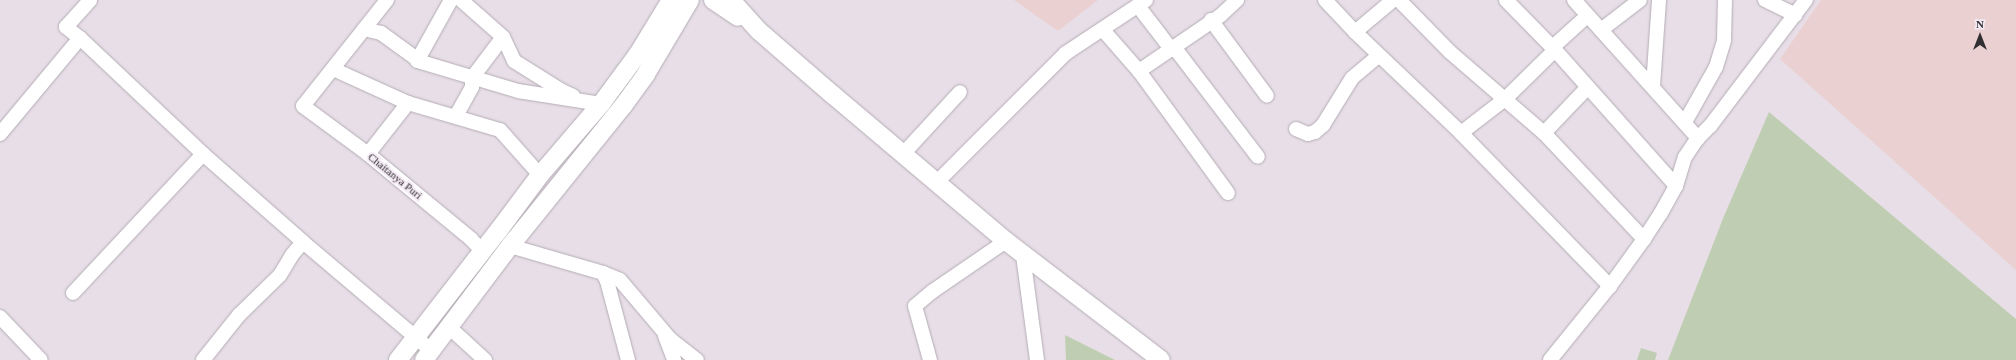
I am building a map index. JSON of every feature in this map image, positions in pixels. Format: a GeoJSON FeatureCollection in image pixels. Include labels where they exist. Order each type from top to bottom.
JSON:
{"type":"FeatureCollection","features":[{"type":"Feature","properties":{"kind":"main road"},"geometry":{"type":"LineString","coordinates":[[398,360],[595,104],[638,54],[672,0]]}},
{"type":"Feature","properties":{"kind":"main road"},"geometry":{"type":"LineString","coordinates":[[428,355],[510,246],[623,106],[646,74],[690,0]]}},
{"type":"Feature","properties":{"kind":"main road"},"geometry":{"type":"LineString","coordinates":[[713,0],[759,31],[1023,255],[1161,360]]}},
{"type":"Feature","properties":{"kind":"main road"},"geometry":{"type":"LineString","coordinates":[[731,0],[759,31]]}},
{"type":"Feature","properties":{"kind":"street"},"geometry":{"type":"LineString","coordinates":[[90,0],[66,27],[80,38],[203,154],[303,242],[416,338],[428,355]]}},
{"type":"Feature","properties":{"kind":"street"},"geometry":{"type":"LineString","coordinates":[[387,0],[333,69],[408,103],[500,130],[540,175]]}},
{"type":"Feature","properties":{"kind":"street"},"geometry":{"type":"LineString","coordinates":[[417,61],[451,0]]}},
{"type":"Feature","properties":{"kind":"street"},"geometry":{"type":"LineString","coordinates":[[461,0],[503,37],[514,60],[562,91],[595,104]]}},
{"type":"Feature","properties":{"kind":"street"},"geometry":{"type":"LineString","coordinates":[[1139,70],[1171,49],[1237,0]]}},
{"type":"Feature","properties":{"kind":"street"},"geometry":{"type":"LineString","coordinates":[[1325,0],[1355,32],[1461,133],[1610,286]]}},
{"type":"Feature","properties":{"kind":"street"},"geometry":{"type":"LineString","coordinates":[[1355,32],[1393,0]]}},
{"type":"Feature","properties":{"kind":"street"},"geometry":{"type":"LineString","coordinates":[[1399,0],[1450,52],[1544,133],[1644,239]]}},
{"type":"Feature","properties":{"kind":"street"},"geometry":{"type":"LineString","coordinates":[[1506,0],[1555,50],[1587,88],[1676,186]]}},
{"type":"Feature","properties":{"kind":"street"},"geometry":{"type":"LineString","coordinates":[[1575,0],[1587,16],[1653,86],[1698,138]]}},
{"type":"Feature","properties":{"kind":"street"},"geometry":{"type":"LineString","coordinates":[[1601,30],[1640,0]]}},
{"type":"Feature","properties":{"kind":"street"},"geometry":{"type":"LineString","coordinates":[[1653,86],[1659,0]]}},
{"type":"Feature","properties":{"kind":"street"},"geometry":{"type":"LineString","coordinates":[[1685,122],[1716,67],[1724,40],[1725,0]]}},
{"type":"Feature","properties":{"kind":"street"},"geometry":{"type":"LineString","coordinates":[[1765,0],[1796,14]]}},
{"type":"Feature","properties":{"kind":"street"},"geometry":{"type":"LineString","coordinates":[[1550,360],[1610,286],[1644,239],[1676,186],[1685,157],[1698,138],[1711,125],[1806,0]]}},
{"type":"Feature","properties":{"kind":"street"},"geometry":{"type":"LineString","coordinates":[[937,182],[1066,53],[1142,3],[1171,49],[1177,51],[1258,157]]}},
{"type":"Feature","properties":{"kind":"street"},"geometry":{"type":"LineString","coordinates":[[1461,133],[1505,99],[1555,50],[1555,45],[1587,16]]}},
{"type":"Feature","properties":{"kind":"street"},"geometry":{"type":"LineString","coordinates":[[1211,20],[1267,96]]}},
{"type":"Feature","properties":{"kind":"street"},"geometry":{"type":"LineString","coordinates":[[364,29],[381,33],[417,61],[518,91],[595,104]]}},
{"type":"Feature","properties":{"kind":"street"},"geometry":{"type":"LineString","coordinates":[[1103,30],[1139,70],[1228,193]]}},
{"type":"Feature","properties":{"kind":"street"},"geometry":{"type":"LineString","coordinates":[[456,116],[472,87],[472,78],[503,37]]}},
{"type":"Feature","properties":{"kind":"street"},"geometry":{"type":"LineString","coordinates":[[1,132],[80,38]]}},
{"type":"Feature","properties":{"kind":"street"},"geometry":{"type":"LineString","coordinates":[[1296,129],[1308,134],[1315,132],[1352,78],[1379,55]]}},
{"type":"Feature","properties":{"kind":"street","name":"Chaitanya Puri"},"geometry":{"type":"LineString","coordinates":[[333,69],[303,106],[368,154],[471,238],[482,252]]}},
{"type":"Feature","properties":{"kind":"street"},"geometry":{"type":"LineString","coordinates":[[1544,133],[1587,88]]}},
{"type":"Feature","properties":{"kind":"street"},"geometry":{"type":"LineString","coordinates":[[903,154],[960,92]]}},
{"type":"Feature","properties":{"kind":"street"},"geometry":{"type":"LineString","coordinates":[[368,154],[408,103]]}},
{"type":"Feature","properties":{"kind":"street"},"geometry":{"type":"LineString","coordinates":[[72,292],[203,154]]}},
{"type":"Feature","properties":{"kind":"street"},"geometry":{"type":"LineString","coordinates":[[930,360],[915,306],[933,291],[1006,241]]}},
{"type":"Feature","properties":{"kind":"street"},"geometry":{"type":"LineString","coordinates":[[204,360],[239,315],[280,275],[292,255],[303,242]]}},
{"type":"Feature","properties":{"kind":"street"},"geometry":{"type":"LineString","coordinates":[[510,246],[603,273],[620,280],[680,348],[697,360]]}},
{"type":"Feature","properties":{"kind":"street"},"geometry":{"type":"LineString","coordinates":[[1023,255],[1036,360]]}},
{"type":"Feature","properties":{"kind":"street"},"geometry":{"type":"LineString","coordinates":[[603,273],[607,281],[628,360]]}},
{"type":"Feature","properties":{"kind":"street"},"geometry":{"type":"LineString","coordinates":[[0,317],[35,358]]}},
{"type":"Feature","properties":{"kind":"street"},"geometry":{"type":"LineString","coordinates":[[449,328],[485,360]]}},
{"type":"Feature","properties":{"kind":"street"},"geometry":{"type":"LineString","coordinates":[[662,329],[674,360]]}},
{"type":"Feature","properties":{"kind":"shaded area"},"geometry":{"type":"Polygon","coordinates":[[[1014,0],[1098,0],[1058,31],[1014,0]]]}},
{"type":"Feature","properties":{"kind":"shaded area"},"geometry":{"type":"Polygon","coordinates":[[[1821,0],[2016,0],[2016,270],[1780,59],[1821,0]]]}},
{"type":"Feature","properties":{"kind":"green space"},"geometry":{"type":"Polygon","coordinates":[[[1769,112],[2016,319],[2016,360],[1668,360],[1724,216],[1769,112]]]}},
{"type":"Feature","properties":{"kind":"green space"},"geometry":{"type":"Polygon","coordinates":[[[1065,335],[1115,360],[1066,360],[1065,335]]]}},
{"type":"Feature","properties":{"kind":"green space"},"geometry":{"type":"Polygon","coordinates":[[[1641,348],[1657,353],[1655,360],[1637,360],[1641,348]]]}}]}
